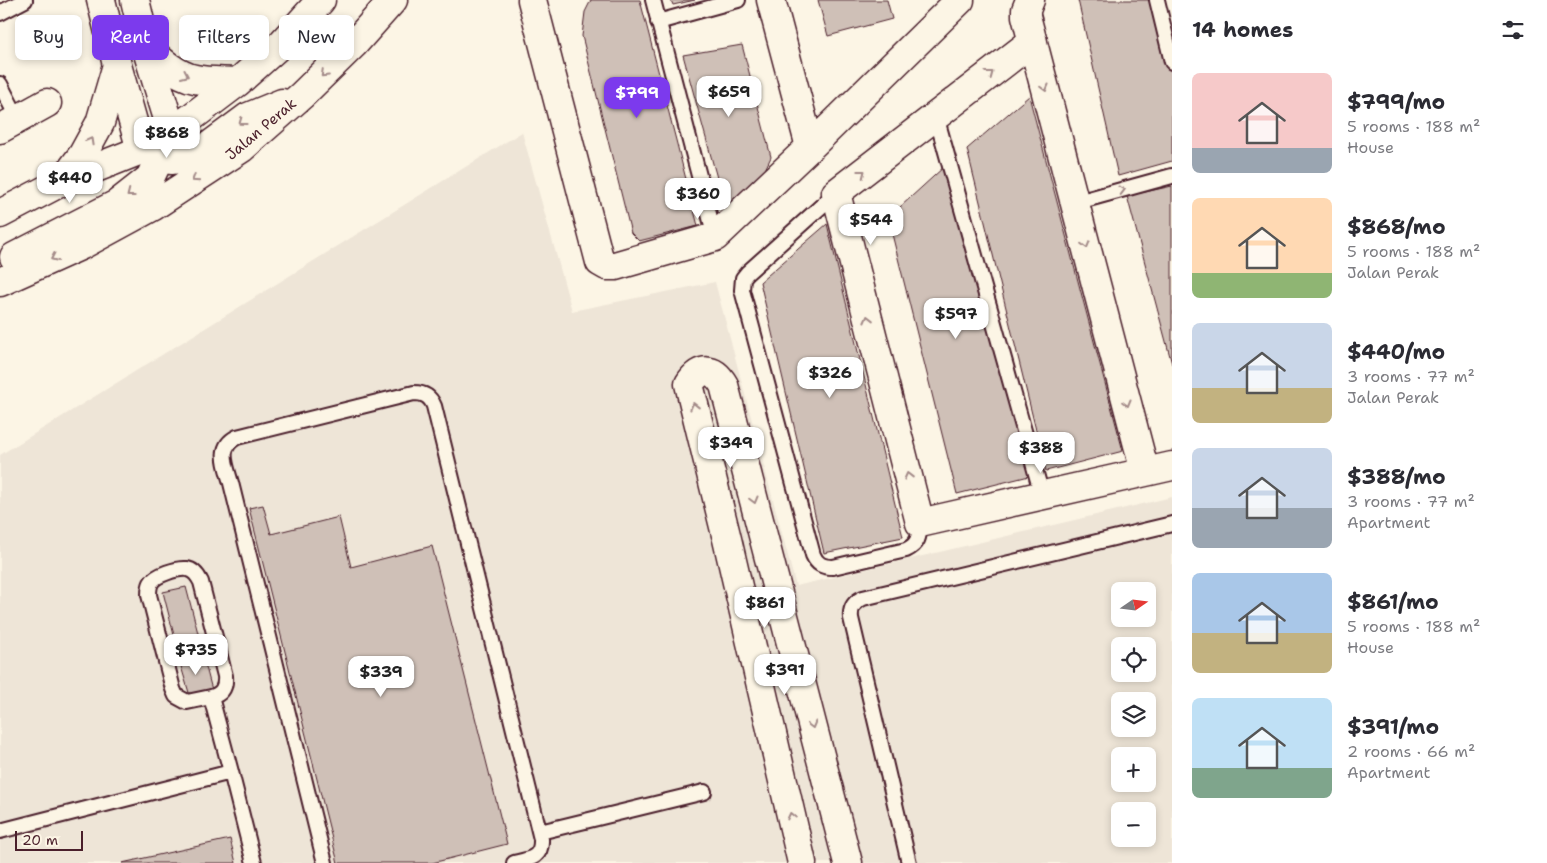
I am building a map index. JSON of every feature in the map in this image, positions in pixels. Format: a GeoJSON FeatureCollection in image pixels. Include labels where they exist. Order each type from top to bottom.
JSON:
{"type":"FeatureCollection","features":[{"type":"Feature","properties":{"kind":"street"},"geometry":{"type":"LineString","coordinates":[[0,264],[117,204],[150,178],[151,153],[117,65],[101,0]]}},
{"type":"Feature","properties":{"kind":"street"},"geometry":{"type":"LineString","coordinates":[[135,0],[139,15]]}},
{"type":"Feature","properties":{"kind":"street"},"geometry":{"type":"LineString","coordinates":[[0,214],[63,181],[151,153],[172,132],[238,82],[282,42],[321,0]]}},
{"type":"Feature","properties":{"kind":"street","name":"Jalan Perak"},"geometry":{"type":"LineString","coordinates":[[0,282],[82,245],[152,207],[242,148],[302,95],[354,44],[393,0]]}},
{"type":"Feature","properties":{"kind":"street"},"geometry":{"type":"LineString","coordinates":[[532,0],[600,262],[607,266],[614,266],[714,237],[810,147],[960,0]]}},
{"type":"Feature","properties":{"kind":"street"},"geometry":{"type":"LineString","coordinates":[[771,0],[810,147]]}},
{"type":"Feature","properties":{"kind":"street"},"geometry":{"type":"LineString","coordinates":[[1030,0],[1026,10],[1033,41],[1145,472]]}},
{"type":"Feature","properties":{"kind":"street"},"geometry":{"type":"LineString","coordinates":[[1033,41],[836,193],[920,523],[1172,466]]}},
{"type":"Feature","properties":{"kind":"street"},"geometry":{"type":"LineString","coordinates":[[150,60],[172,132]]}},
{"type":"Feature","properties":{"kind":"street"},"geometry":{"type":"LineString","coordinates":[[160,60],[195,79],[238,82]]}},
{"type":"Feature","properties":{"kind":"street"},"geometry":{"type":"LineString","coordinates":[[63,181],[83,154],[100,123],[117,65]]}},
{"type":"Feature","properties":{"kind":"street"},"geometry":{"type":"LineString","coordinates":[[151,153],[171,160],[194,157],[248,117],[302,95]]}},
{"type":"Feature","properties":{"kind":"street"},"geometry":{"type":"LineString","coordinates":[[9,124],[46,103]]}},
{"type":"Feature","properties":{"kind":"street"},"geometry":{"type":"LineString","coordinates":[[802,863],[727,538],[688,384],[694,376],[702,371],[711,372],[720,377],[724,385],[848,863]]}},
{"type":"Feature","properties":{"kind":"lane"},"geometry":{"type":"LineString","coordinates":[[0,13],[25,0]]}},
{"type":"Feature","properties":{"kind":"lane"},"geometry":{"type":"LineString","coordinates":[[653,0],[714,237]]}},
{"type":"Feature","properties":{"kind":"lane"},"geometry":{"type":"LineString","coordinates":[[658,22],[738,0]]}},
{"type":"Feature","properties":{"kind":"lane"},"geometry":{"type":"LineString","coordinates":[[1156,0],[1172,62]]}},
{"type":"Feature","properties":{"kind":"lane"},"geometry":{"type":"LineString","coordinates":[[0,84],[9,124]]}},
{"type":"Feature","properties":{"kind":"lane"},"geometry":{"type":"LineString","coordinates":[[936,116],[1042,495]]}},
{"type":"Feature","properties":{"kind":"lane"},"geometry":{"type":"LineString","coordinates":[[1074,203],[1172,176]]}},
{"type":"Feature","properties":{"kind":"lane"},"geometry":{"type":"LineString","coordinates":[[836,193],[747,273],[743,278],[742,290],[812,555],[816,561],[820,565],[833,567],[906,550],[918,542],[920,523]]}},
{"type":"Feature","properties":{"kind":"lane"},"geometry":{"type":"LineString","coordinates":[[325,863],[230,483],[224,451],[226,445],[237,437],[414,393],[421,393],[427,396],[432,400],[434,406],[540,832],[542,845],[539,852],[535,856],[514,863]]}},
{"type":"Feature","properties":{"kind":"lane"},"geometry":{"type":"LineString","coordinates":[[909,863],[851,618],[850,612],[853,606],[863,598],[1172,524]]}},
{"type":"Feature","properties":{"kind":"lane"},"geometry":{"type":"LineString","coordinates":[[187,569],[198,576],[201,582],[226,683],[219,694],[211,697],[187,702],[176,696],[173,689],[149,595],[151,582],[161,574],[187,569]]}},
{"type":"Feature","properties":{"kind":"lane"},"geometry":{"type":"LineString","coordinates":[[211,697],[254,863]]}},
{"type":"Feature","properties":{"kind":"lane"},"geometry":{"type":"LineString","coordinates":[[0,832],[231,772]]}},
{"type":"Feature","properties":{"kind":"lane"},"geometry":{"type":"LineString","coordinates":[[540,832],[704,792]]}},
{"type":"Feature","properties":{"kind":"shaded area"},"geometry":{"type":"Polygon","coordinates":[[[522,132],[572,311],[715,282],[796,586],[1172,497],[1172,863],[0,863],[0,455],[522,132]]]}},
{"type":"Feature","properties":{"kind":"building"},"geometry":{"type":"Polygon","coordinates":[[[591,0],[640,0],[698,226],[639,241],[631,233],[582,36],[585,12],[591,0]]]}},
{"type":"Feature","properties":{"kind":"building"},"geometry":{"type":"Polygon","coordinates":[[[671,0],[695,0],[673,5],[671,0]]]}},
{"type":"Feature","properties":{"kind":"building"},"geometry":{"type":"Polygon","coordinates":[[[818,0],[887,0],[892,19],[828,36],[818,0]]]}},
{"type":"Feature","properties":{"kind":"building"},"geometry":{"type":"Polygon","coordinates":[[[1078,0],[1155,0],[1172,68],[1172,161],[1118,176],[1078,0]]]}},
{"type":"Feature","properties":{"kind":"building"},"geometry":{"type":"Polygon","coordinates":[[[742,45],[771,157],[763,174],[725,207],[683,55],[742,45]]]}},
{"type":"Feature","properties":{"kind":"building"},"geometry":{"type":"Polygon","coordinates":[[[1029,96],[1123,451],[1046,471],[967,149],[1029,96]]]}},
{"type":"Feature","properties":{"kind":"building"},"geometry":{"type":"Polygon","coordinates":[[[945,166],[1029,476],[957,494],[888,218],[945,166]]]}},
{"type":"Feature","properties":{"kind":"building"},"geometry":{"type":"Polygon","coordinates":[[[1172,186],[1172,364],[1127,196],[1172,186]]]}},
{"type":"Feature","properties":{"kind":"building"},"geometry":{"type":"Polygon","coordinates":[[[827,224],[903,537],[824,553],[760,282],[827,224]]]}},
{"type":"Feature","properties":{"kind":"building"},"geometry":{"type":"Polygon","coordinates":[[[263,505],[271,534],[339,517],[351,567],[432,546],[507,844],[432,863],[338,863],[249,508],[263,505]]]}},
{"type":"Feature","properties":{"kind":"building"},"geometry":{"type":"Polygon","coordinates":[[[186,587],[199,637],[176,643],[163,592],[186,587]]]}},
{"type":"Feature","properties":{"kind":"building"},"geometry":{"type":"Polygon","coordinates":[[[203,656],[212,690],[190,696],[180,663],[203,656]]]}},
{"type":"Feature","properties":{"kind":"building"},"geometry":{"type":"Polygon","coordinates":[[[230,839],[236,863],[122,863],[230,839]]]}}]}
